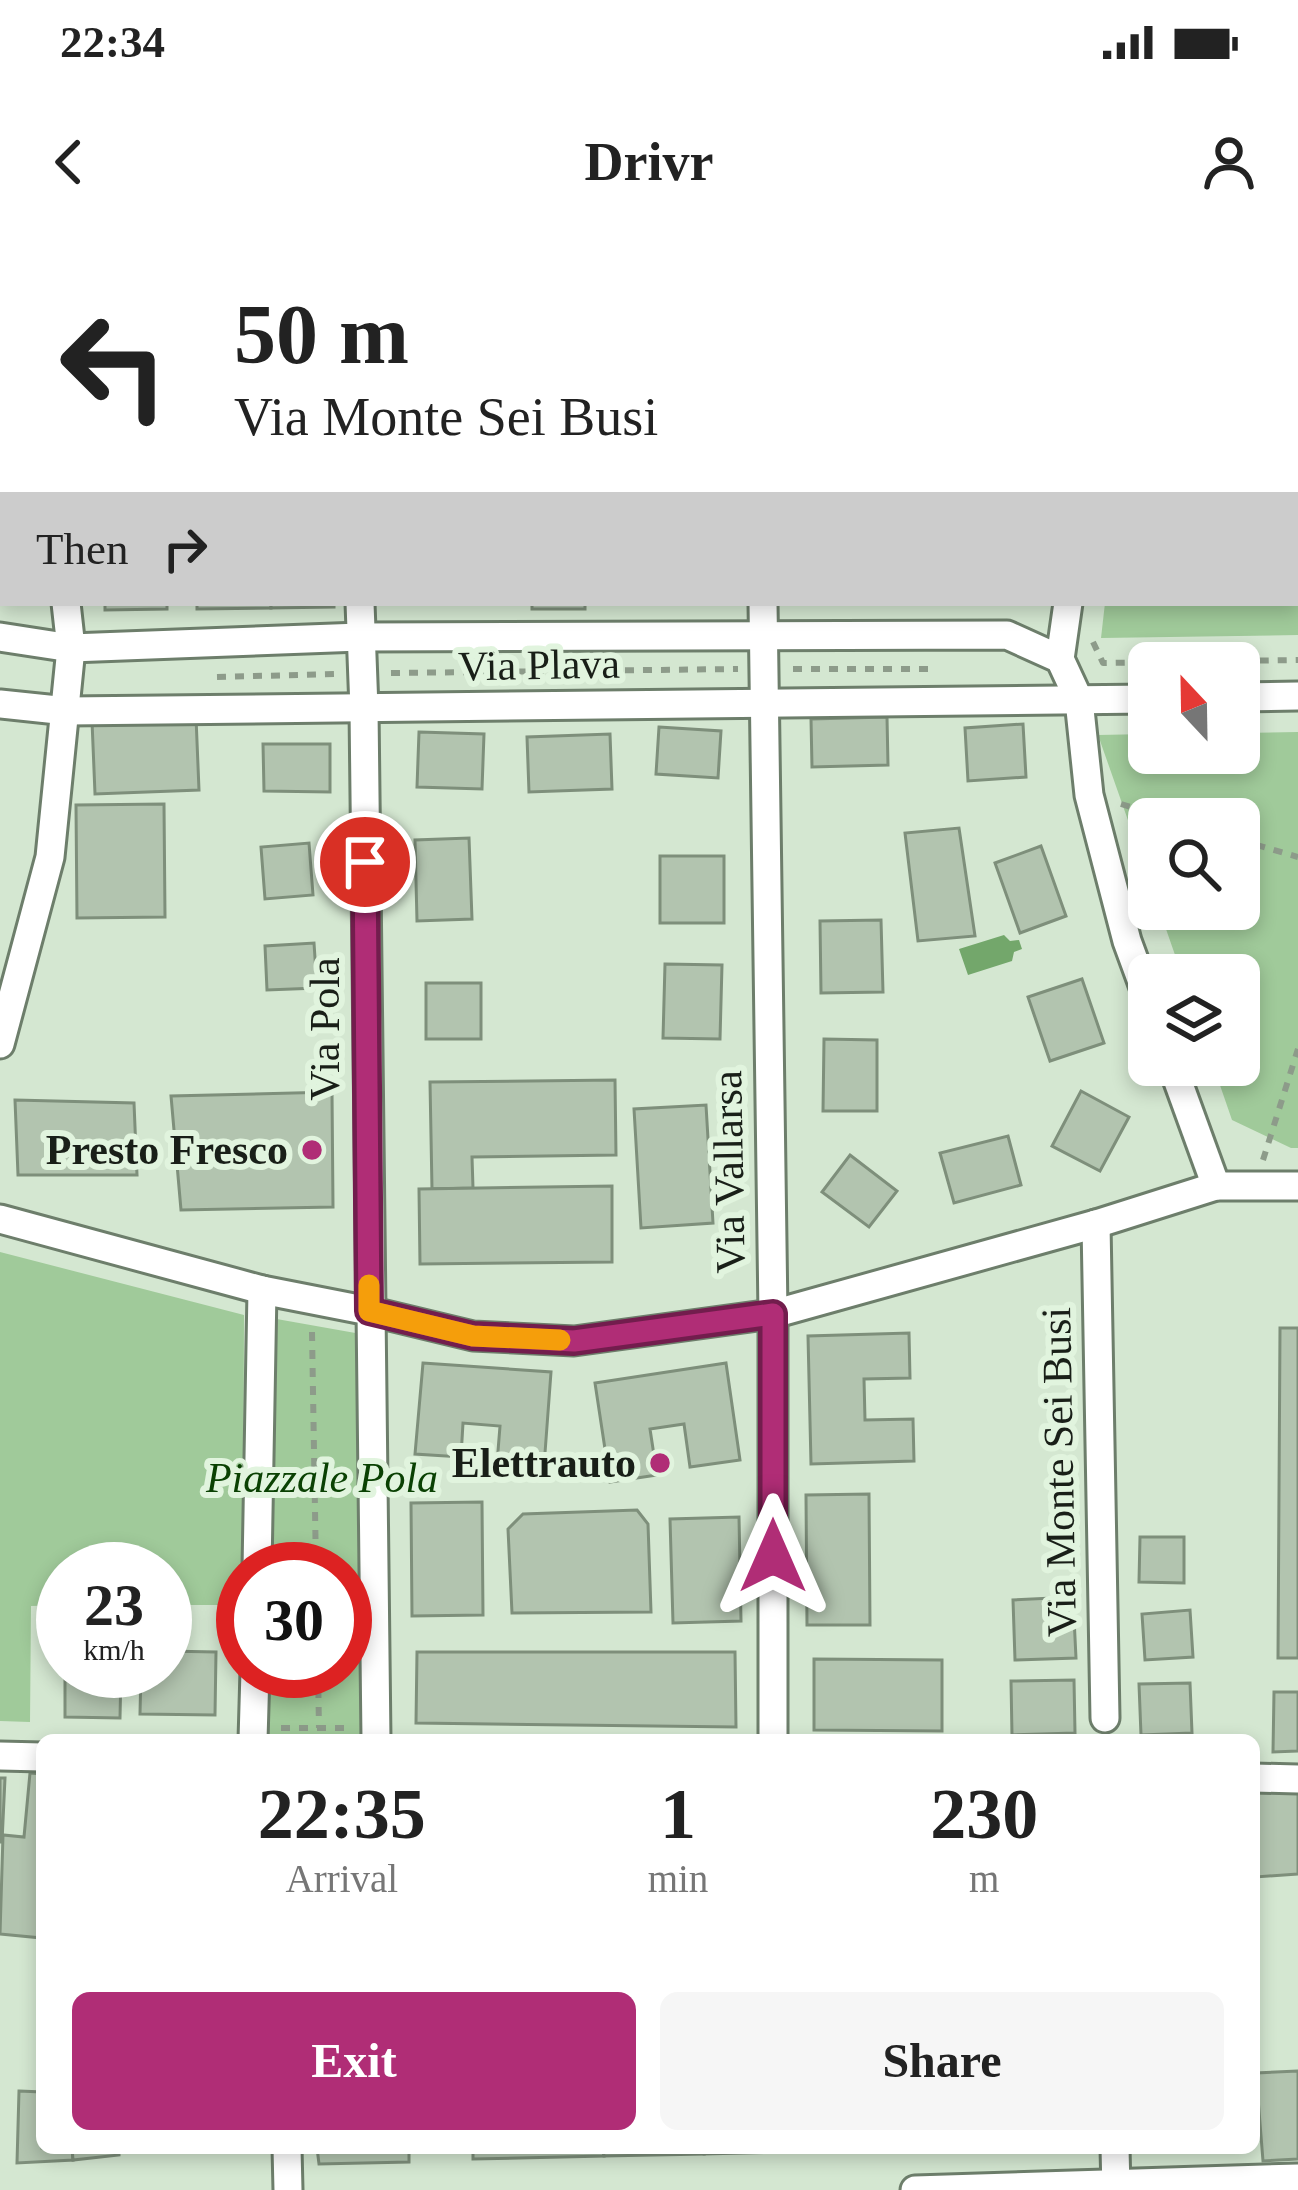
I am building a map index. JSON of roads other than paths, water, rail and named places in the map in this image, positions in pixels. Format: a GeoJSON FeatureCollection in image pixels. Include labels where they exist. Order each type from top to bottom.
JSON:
{"type":"FeatureCollection","features":[{"type":"Feature","properties":{"kind":"street"},"geometry":{"type":"LineString","coordinates":[[0,1044],[50,857],[67,711],[71,648],[66,606]]}},
{"type":"Feature","properties":{"kind":"street","name":"Via Pola"},"geometry":{"type":"LineString","coordinates":[[359,606],[369,1311]]}},
{"type":"Feature","properties":{"kind":"street","name":"Via Vallarsa"},"geometry":{"type":"LineString","coordinates":[[763,606],[773,1314],[773,1734]]}},
{"type":"Feature","properties":{"kind":"street"},"geometry":{"type":"LineString","coordinates":[[1068,606],[1060,659],[1079,700],[1088,795],[1132,954]]}},
{"type":"Feature","properties":{"kind":"street","name":"Via Plava"},"geometry":{"type":"LineString","coordinates":[[0,637],[71,648],[360,637],[1007,635],[1060,659]]}},
{"type":"Feature","properties":{"kind":"street"},"geometry":{"type":"LineString","coordinates":[[1260,697],[1298,696]]}},
{"type":"Feature","properties":{"kind":"street","name":"Via Plava"},"geometry":{"type":"LineString","coordinates":[[0,704],[67,711],[313,710],[1128,699]]}},
{"type":"Feature","properties":{"kind":"street"},"geometry":{"type":"LineString","coordinates":[[1180,1086],[1216,1186]]}},
{"type":"Feature","properties":{"kind":"street"},"geometry":{"type":"LineString","coordinates":[[0,1219],[262,1290],[473,1336],[574,1341],[773,1314],[1216,1186],[1298,1186]]}},
{"type":"Feature","properties":{"kind":"street","name":"Via Monte Sei Busi"},"geometry":{"type":"LineString","coordinates":[[1096,1224],[1105,1718]]}},
{"type":"Feature","properties":{"kind":"street"},"geometry":{"type":"LineString","coordinates":[[257,1542],[262,1290]]}},
{"type":"Feature","properties":{"kind":"street"},"geometry":{"type":"LineString","coordinates":[[369,1311],[376,1734]]}},
{"type":"Feature","properties":{"kind":"street"},"geometry":{"type":"LineString","coordinates":[[254,1734],[255,1698]]}},
{"type":"Feature","properties":{"kind":"street"},"geometry":{"type":"LineString","coordinates":[[0,1756],[36,1757]]}},
{"type":"Feature","properties":{"kind":"street"},"geometry":{"type":"LineString","coordinates":[[1260,1778],[1298,1779]]}},
{"type":"Feature","properties":{"kind":"street"},"geometry":{"type":"LineString","coordinates":[[287,2154],[288,2190]]}},
{"type":"Feature","properties":{"kind":"street"},"geometry":{"type":"LineString","coordinates":[[1115,2154],[1116,2187]]}},
{"type":"Feature","properties":{"kind":"street"},"geometry":{"type":"LineString","coordinates":[[915,2190],[1298,2179]]}},
{"type":"Feature","properties":{"kind":"place","name":"Presto Fresco"},"geometry":{"type":"Point","coordinates":[312,1150]}},
{"type":"Feature","properties":{"kind":"place","name":"Elettrauto"},"geometry":{"type":"Point","coordinates":[660,1463]}},
{"type":"Feature","properties":{"kind":"park label","name":"Piazzale Pola"},"geometry":{"type":"Point","coordinates":[322,1478]}}]}
